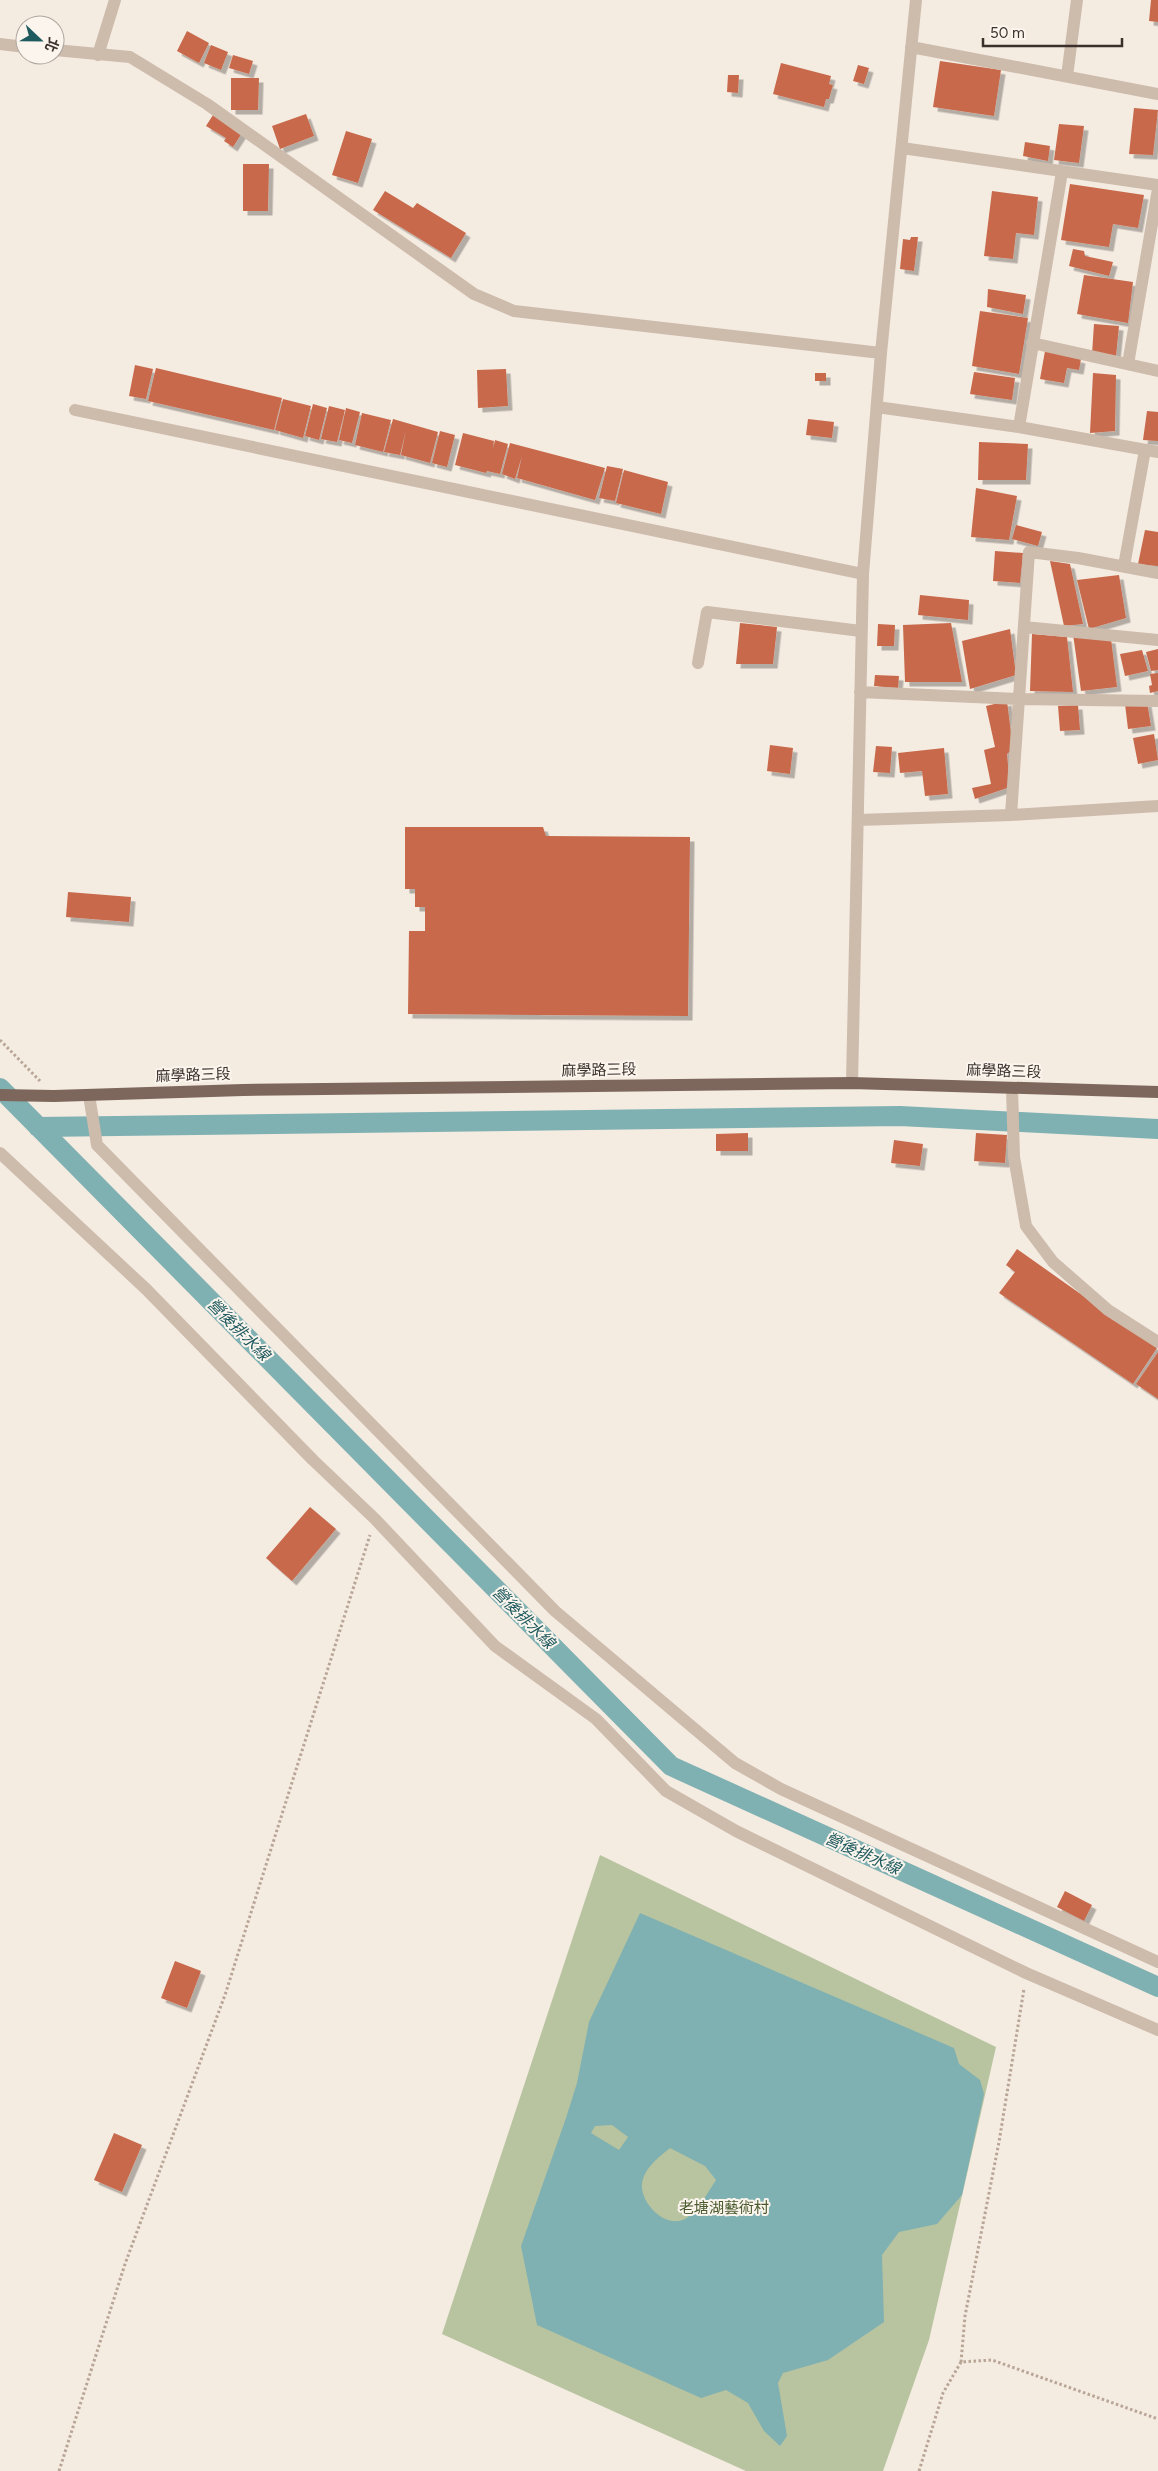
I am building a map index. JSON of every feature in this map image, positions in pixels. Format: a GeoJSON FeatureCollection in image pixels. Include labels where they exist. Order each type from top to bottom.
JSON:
{"type":"FeatureCollection","features":[{"type":"Feature","properties":{"kind":"main road","name":"麻學路三段"},"geometry":{"type":"LineString","coordinates":[[0,1095],[54,1096],[243,1090],[852,1083],[1158,1092]]}},
{"type":"Feature","properties":{"kind":"street"},"geometry":{"type":"LineString","coordinates":[[98,55],[115,0]]}},
{"type":"Feature","properties":{"kind":"street"},"geometry":{"type":"LineString","coordinates":[[852,1083],[860,631],[863,574],[881,353],[916,0]]}},
{"type":"Feature","properties":{"kind":"street"},"geometry":{"type":"LineString","coordinates":[[1066,76],[1077,0]]}},
{"type":"Feature","properties":{"kind":"street"},"geometry":{"type":"LineString","coordinates":[[0,44],[15,46]]}},
{"type":"Feature","properties":{"kind":"street"},"geometry":{"type":"LineString","coordinates":[[911,47],[1158,94]]}},
{"type":"Feature","properties":{"kind":"street"},"geometry":{"type":"LineString","coordinates":[[65,51],[130,57],[200,99],[474,294],[514,311],[881,353]]}},
{"type":"Feature","properties":{"kind":"street"},"geometry":{"type":"LineString","coordinates":[[902,148],[1158,187],[1128,364]]}},
{"type":"Feature","properties":{"kind":"street"},"geometry":{"type":"LineString","coordinates":[[1019,426],[1062,172]]}},
{"type":"Feature","properties":{"kind":"street"},"geometry":{"type":"LineString","coordinates":[[1032,344],[1158,371]]}},
{"type":"Feature","properties":{"kind":"street"},"geometry":{"type":"LineString","coordinates":[[876,408],[1019,426],[1152,451],[1124,566]]}},
{"type":"Feature","properties":{"kind":"street"},"geometry":{"type":"LineString","coordinates":[[75,410],[863,574]]}},
{"type":"Feature","properties":{"kind":"street"},"geometry":{"type":"LineString","coordinates":[[1012,815],[1029,552],[1158,573]]}},
{"type":"Feature","properties":{"kind":"street"},"geometry":{"type":"LineString","coordinates":[[698,663],[707,612],[860,631]]}},
{"type":"Feature","properties":{"kind":"street"},"geometry":{"type":"LineString","coordinates":[[1024,627],[1158,640]]}},
{"type":"Feature","properties":{"kind":"street"},"geometry":{"type":"LineString","coordinates":[[860,692],[1019,699],[1158,702]]}},
{"type":"Feature","properties":{"kind":"street"},"geometry":{"type":"LineString","coordinates":[[858,820],[1012,815],[1158,806]]}},
{"type":"Feature","properties":{"kind":"street"},"geometry":{"type":"LineString","coordinates":[[1012,1088],[1014,1157],[1026,1226],[1053,1262],[1108,1310],[1158,1342]]}},
{"type":"Feature","properties":{"kind":"street"},"geometry":{"type":"LineString","coordinates":[[89,1095],[97,1145],[556,1611],[735,1764],[781,1790],[1158,1962]]}},
{"type":"Feature","properties":{"kind":"street"},"geometry":{"type":"LineString","coordinates":[[0,1153],[146,1289],[313,1460],[375,1519],[495,1646],[596,1719],[666,1792],[736,1832],[1026,1973],[1158,2030]]}},
{"type":"Feature","properties":{"kind":"path"},"geometry":{"type":"LineString","coordinates":[[0,1040],[54,1096]]}},
{"type":"Feature","properties":{"kind":"path"},"geometry":{"type":"LineString","coordinates":[[59,2471],[125,2264],[224,1995],[375,1519]]}},
{"type":"Feature","properties":{"kind":"path"},"geometry":{"type":"LineString","coordinates":[[919,2471],[943,2393],[961,2362],[965,2316],[999,2142],[1026,1973]]}},
{"type":"Feature","properties":{"kind":"path"},"geometry":{"type":"LineString","coordinates":[[961,2362],[992,2360],[1158,2418]]}},
{"type":"Feature","properties":{"kind":"green space","name":"老塘湖藝術村"},"geometry":{"type":"Polygon","coordinates":[[[600,1855],[996,2047],[929,2340],[883,2471],[746,2471],[442,2334],[600,1855]]]}},
{"type":"Feature","properties":{"kind":"water","name":"老塘湖藝術村"},"geometry":{"type":"Polygon","coordinates":[[[640,1913],[954,2048],[959,2064],[980,2080],[984,2094],[962,2195],[937,2224],[899,2232],[882,2255],[884,2322],[828,2360],[783,2373],[778,2383],[787,2436],[780,2446],[764,2431],[748,2403],[726,2390],[701,2398],[537,2325],[521,2246],[577,2083],[589,2022],[640,1913]],[[612,2125],[595,2126],[591,2133],[619,2150],[628,2137],[612,2125]],[[670,2148],[653,2163],[646,2173],[642,2184],[643,2192],[650,2207],[657,2214],[672,2221],[680,2221],[688,2217],[704,2200],[716,2180],[705,2166],[670,2148]]]}},
{"type":"Feature","properties":{"kind":"building"},"geometry":{"type":"Polygon","coordinates":[[[1151,0],[1158,0],[1158,22],[1149,21],[1151,0]]]}},
{"type":"Feature","properties":{"kind":"building"},"geometry":{"type":"Polygon","coordinates":[[[187,31],[209,43],[199,63],[177,51],[187,31]]]}},
{"type":"Feature","properties":{"kind":"building"},"geometry":{"type":"Polygon","coordinates":[[[211,45],[228,52],[221,70],[204,63],[211,45]]]}},
{"type":"Feature","properties":{"kind":"building"},"geometry":{"type":"Polygon","coordinates":[[[233,55],[253,61],[249,74],[229,68],[233,55]]]}},
{"type":"Feature","properties":{"kind":"building"},"geometry":{"type":"Polygon","coordinates":[[[940,61],[1001,70],[994,116],[933,107],[940,61]]]}},
{"type":"Feature","properties":{"kind":"building"},"geometry":{"type":"Polygon","coordinates":[[[781,63],[831,76],[829,84],[833,85],[829,99],[826,99],[824,107],[773,94],[781,63]]]}},
{"type":"Feature","properties":{"kind":"building"},"geometry":{"type":"Polygon","coordinates":[[[858,65],[869,68],[864,84],[853,81],[858,65]]]}},
{"type":"Feature","properties":{"kind":"building"},"geometry":{"type":"Polygon","coordinates":[[[728,75],[739,75],[738,93],[727,92],[728,75]]]}},
{"type":"Feature","properties":{"kind":"building"},"geometry":{"type":"Polygon","coordinates":[[[231,78],[259,78],[258,110],[231,110],[231,78]]]}},
{"type":"Feature","properties":{"kind":"building"},"geometry":{"type":"Polygon","coordinates":[[[1134,108],[1158,110],[1153,155],[1129,154],[1134,108]]]}},
{"type":"Feature","properties":{"kind":"building"},"geometry":{"type":"Polygon","coordinates":[[[306,114],[314,136],[280,149],[272,126],[306,114]]]}},
{"type":"Feature","properties":{"kind":"building"},"geometry":{"type":"Polygon","coordinates":[[[213,115],[242,133],[233,147],[224,141],[226,138],[206,126],[213,115]]]}},
{"type":"Feature","properties":{"kind":"building"},"geometry":{"type":"Polygon","coordinates":[[[1059,124],[1084,126],[1079,163],[1054,160],[1059,124]]]}},
{"type":"Feature","properties":{"kind":"building"},"geometry":{"type":"Polygon","coordinates":[[[346,131],[372,139],[358,183],[332,175],[346,131]]]}},
{"type":"Feature","properties":{"kind":"building"},"geometry":{"type":"Polygon","coordinates":[[[1025,142],[1050,146],[1048,161],[1023,156],[1025,142]]]}},
{"type":"Feature","properties":{"kind":"building"},"geometry":{"type":"Polygon","coordinates":[[[243,164],[269,164],[268,211],[243,211],[243,164]]]}},
{"type":"Feature","properties":{"kind":"building"},"geometry":{"type":"Polygon","coordinates":[[[1070,184],[1144,195],[1138,228],[1113,224],[1109,247],[1061,240],[1070,184]]]}},
{"type":"Feature","properties":{"kind":"building"},"geometry":{"type":"Polygon","coordinates":[[[385,191],[413,208],[417,203],[466,233],[451,258],[373,210],[385,191]]]}},
{"type":"Feature","properties":{"kind":"building"},"geometry":{"type":"Polygon","coordinates":[[[992,191],[1038,197],[1034,235],[1016,233],[1013,259],[984,256],[992,191]]]}},
{"type":"Feature","properties":{"kind":"building"},"geometry":{"type":"Polygon","coordinates":[[[911,237],[918,237],[914,271],[900,269],[903,239],[910,240],[911,237]]]}},
{"type":"Feature","properties":{"kind":"building"},"geometry":{"type":"Polygon","coordinates":[[[1073,249],[1084,251],[1085,256],[1113,262],[1109,276],[1069,266],[1073,249]]]}},
{"type":"Feature","properties":{"kind":"building"},"geometry":{"type":"Polygon","coordinates":[[[1084,275],[1133,282],[1128,323],[1077,314],[1084,275]]]}},
{"type":"Feature","properties":{"kind":"building"},"geometry":{"type":"Polygon","coordinates":[[[988,289],[1026,295],[1023,314],[987,307],[988,289]]]}},
{"type":"Feature","properties":{"kind":"building"},"geometry":{"type":"Polygon","coordinates":[[[980,311],[1028,318],[1019,374],[972,366],[980,311]]]}},
{"type":"Feature","properties":{"kind":"building"},"geometry":{"type":"Polygon","coordinates":[[[1094,324],[1119,326],[1116,356],[1092,354],[1094,324]]]}},
{"type":"Feature","properties":{"kind":"building"},"geometry":{"type":"Polygon","coordinates":[[[1045,351],[1081,359],[1079,370],[1067,368],[1064,383],[1040,379],[1045,351]]]}},
{"type":"Feature","properties":{"kind":"building"},"geometry":{"type":"Polygon","coordinates":[[[135,365],[153,369],[146,399],[129,396],[135,365]]]}},
{"type":"Feature","properties":{"kind":"building"},"geometry":{"type":"Polygon","coordinates":[[[156,368],[282,398],[274,430],[148,401],[156,368]]]}},
{"type":"Feature","properties":{"kind":"building"},"geometry":{"type":"Polygon","coordinates":[[[506,369],[508,406],[478,408],[477,370],[506,369]]]}},
{"type":"Feature","properties":{"kind":"building"},"geometry":{"type":"Polygon","coordinates":[[[974,372],[1015,378],[1012,400],[970,394],[974,372]]]}},
{"type":"Feature","properties":{"kind":"building"},"geometry":{"type":"Polygon","coordinates":[[[815,373],[826,373],[826,381],[815,381],[815,373]]]}},
{"type":"Feature","properties":{"kind":"building"},"geometry":{"type":"Polygon","coordinates":[[[1093,373],[1116,375],[1115,431],[1090,433],[1093,373]]]}},
{"type":"Feature","properties":{"kind":"building"},"geometry":{"type":"Polygon","coordinates":[[[283,399],[311,406],[303,438],[275,430],[283,399]]]}},
{"type":"Feature","properties":{"kind":"building"},"geometry":{"type":"Polygon","coordinates":[[[313,404],[327,408],[319,440],[305,436],[313,404]]]}},
{"type":"Feature","properties":{"kind":"building"},"geometry":{"type":"Polygon","coordinates":[[[329,406],[345,410],[337,442],[321,439],[329,406]]]}},
{"type":"Feature","properties":{"kind":"building"},"geometry":{"type":"Polygon","coordinates":[[[346,408],[360,412],[352,443],[339,440],[346,408]]]}},
{"type":"Feature","properties":{"kind":"building"},"geometry":{"type":"Polygon","coordinates":[[[1147,411],[1158,412],[1158,441],[1143,440],[1147,411]]]}},
{"type":"Feature","properties":{"kind":"building"},"geometry":{"type":"Polygon","coordinates":[[[362,413],[391,420],[383,452],[355,445],[362,413]]]}},
{"type":"Feature","properties":{"kind":"building"},"geometry":{"type":"Polygon","coordinates":[[[393,419],[438,432],[430,463],[401,455],[406,430],[400,455],[384,452],[393,419]]]}},
{"type":"Feature","properties":{"kind":"building"},"geometry":{"type":"Polygon","coordinates":[[[808,419],[834,422],[832,438],[806,435],[808,419]]]}},
{"type":"Feature","properties":{"kind":"building"},"geometry":{"type":"Polygon","coordinates":[[[440,431],[455,435],[447,467],[432,463],[440,431]]]}},
{"type":"Feature","properties":{"kind":"building"},"geometry":{"type":"Polygon","coordinates":[[[463,433],[494,441],[493,449],[495,440],[508,444],[500,474],[487,471],[486,473],[455,465],[463,433]]]}},
{"type":"Feature","properties":{"kind":"building"},"geometry":{"type":"Polygon","coordinates":[[[979,442],[1028,444],[1026,480],[978,480],[979,442]]]}},
{"type":"Feature","properties":{"kind":"building"},"geometry":{"type":"Polygon","coordinates":[[[510,443],[605,468],[595,500],[517,478],[522,456],[515,479],[502,474],[510,443]]]}},
{"type":"Feature","properties":{"kind":"building"},"geometry":{"type":"Polygon","coordinates":[[[607,466],[623,469],[615,501],[599,498],[607,466]]]}},
{"type":"Feature","properties":{"kind":"building"},"geometry":{"type":"Polygon","coordinates":[[[624,470],[668,482],[661,514],[616,503],[624,470]]]}},
{"type":"Feature","properties":{"kind":"building"},"geometry":{"type":"Polygon","coordinates":[[[976,488],[1017,496],[1009,540],[971,537],[976,488]]]}},
{"type":"Feature","properties":{"kind":"building"},"geometry":{"type":"Polygon","coordinates":[[[1016,525],[1042,532],[1038,546],[1012,539],[1016,525]]]}},
{"type":"Feature","properties":{"kind":"building"},"geometry":{"type":"Polygon","coordinates":[[[1145,530],[1158,532],[1158,566],[1138,564],[1145,530]]]}},
{"type":"Feature","properties":{"kind":"building"},"geometry":{"type":"Polygon","coordinates":[[[995,551],[1023,553],[1020,583],[993,581],[995,551]]]}},
{"type":"Feature","properties":{"kind":"building"},"geometry":{"type":"Polygon","coordinates":[[[1050,561],[1070,564],[1083,624],[1064,626],[1050,561]]]}},
{"type":"Feature","properties":{"kind":"building"},"geometry":{"type":"Polygon","coordinates":[[[1119,575],[1126,618],[1089,629],[1077,580],[1119,575]]]}},
{"type":"Feature","properties":{"kind":"building"},"geometry":{"type":"Polygon","coordinates":[[[920,595],[969,600],[968,620],[918,615],[920,595]]]}},
{"type":"Feature","properties":{"kind":"building"},"geometry":{"type":"Polygon","coordinates":[[[740,623],[777,627],[773,664],[736,664],[740,623]]]}},
{"type":"Feature","properties":{"kind":"building"},"geometry":{"type":"Polygon","coordinates":[[[951,623],[962,682],[905,682],[903,625],[951,623]]]}},
{"type":"Feature","properties":{"kind":"building"},"geometry":{"type":"Polygon","coordinates":[[[878,624],[895,625],[894,646],[877,646],[878,624]]]}},
{"type":"Feature","properties":{"kind":"building"},"geometry":{"type":"Polygon","coordinates":[[[1010,629],[1016,675],[970,689],[962,641],[1010,629]]]}},
{"type":"Feature","properties":{"kind":"building"},"geometry":{"type":"Polygon","coordinates":[[[1032,634],[1067,637],[1073,692],[1030,691],[1032,634]]]}},
{"type":"Feature","properties":{"kind":"building"},"geometry":{"type":"Polygon","coordinates":[[[1073,634],[1111,639],[1117,687],[1081,691],[1073,634]]]}},
{"type":"Feature","properties":{"kind":"building"},"geometry":{"type":"Polygon","coordinates":[[[1158,649],[1158,670],[1151,671],[1146,652],[1158,649]]]}},
{"type":"Feature","properties":{"kind":"building"},"geometry":{"type":"Polygon","coordinates":[[[1142,650],[1148,671],[1125,676],[1120,654],[1142,650]]]}},
{"type":"Feature","properties":{"kind":"building"},"geometry":{"type":"Polygon","coordinates":[[[1158,673],[1158,691],[1150,693],[1149,686],[1152,685],[1150,674],[1158,673]]]}},
{"type":"Feature","properties":{"kind":"building"},"geometry":{"type":"Polygon","coordinates":[[[875,675],[899,676],[898,688],[874,686],[875,675]]]}},
{"type":"Feature","properties":{"kind":"building"},"geometry":{"type":"Polygon","coordinates":[[[1007,701],[1013,749],[1007,754],[1010,787],[975,799],[972,788],[991,784],[984,750],[995,747],[986,706],[1007,701]]]}},
{"type":"Feature","properties":{"kind":"building"},"geometry":{"type":"Polygon","coordinates":[[[1147,702],[1151,726],[1128,729],[1125,704],[1147,702]]]}},
{"type":"Feature","properties":{"kind":"building"},"geometry":{"type":"Polygon","coordinates":[[[1078,705],[1080,730],[1060,731],[1058,706],[1078,705]]]}},
{"type":"Feature","properties":{"kind":"building"},"geometry":{"type":"Polygon","coordinates":[[[1154,734],[1158,760],[1138,764],[1133,738],[1154,734]]]}},
{"type":"Feature","properties":{"kind":"building"},"geometry":{"type":"Polygon","coordinates":[[[770,745],[793,748],[790,774],[767,771],[770,745]]]}},
{"type":"Feature","properties":{"kind":"building"},"geometry":{"type":"Polygon","coordinates":[[[876,746],[892,747],[890,773],[873,772],[876,746]]]}},
{"type":"Feature","properties":{"kind":"building"},"geometry":{"type":"Polygon","coordinates":[[[944,748],[948,794],[925,796],[922,771],[900,773],[898,753],[944,748]]]}},
{"type":"Feature","properties":{"kind":"building"},"geometry":{"type":"Polygon","coordinates":[[[405,827],[543,827],[546,836],[690,837],[688,1016],[408,1014],[409,931],[425,931],[425,907],[415,907],[415,889],[405,889],[405,827]]]}},
{"type":"Feature","properties":{"kind":"building"},"geometry":{"type":"Polygon","coordinates":[[[68,892],[131,897],[129,922],[66,917],[68,892]]]}},
{"type":"Feature","properties":{"kind":"building"},"geometry":{"type":"Polygon","coordinates":[[[748,1133],[748,1151],[716,1151],[716,1134],[748,1133]]]}},
{"type":"Feature","properties":{"kind":"building"},"geometry":{"type":"Polygon","coordinates":[[[976,1133],[1007,1135],[1005,1163],[974,1161],[976,1133]]]}},
{"type":"Feature","properties":{"kind":"building"},"geometry":{"type":"Polygon","coordinates":[[[894,1140],[923,1144],[920,1166],[891,1163],[894,1140]]]}},
{"type":"Feature","properties":{"kind":"building"},"geometry":{"type":"Polygon","coordinates":[[[1017,1249],[1157,1348],[1133,1384],[999,1293],[1015,1272],[1006,1265],[1017,1249]]]}},
{"type":"Feature","properties":{"kind":"building"},"geometry":{"type":"Polygon","coordinates":[[[1158,1352],[1158,1399],[1136,1384],[1158,1352]]]}},
{"type":"Feature","properties":{"kind":"building"},"geometry":{"type":"Polygon","coordinates":[[[310,1507],[336,1529],[292,1581],[266,1558],[310,1507]]]}},
{"type":"Feature","properties":{"kind":"building"},"geometry":{"type":"Polygon","coordinates":[[[1065,1891],[1092,1905],[1084,1921],[1057,1907],[1065,1891]]]}},
{"type":"Feature","properties":{"kind":"building"},"geometry":{"type":"Polygon","coordinates":[[[175,1961],[201,1971],[187,2008],[161,1998],[175,1961]]]}},
{"type":"Feature","properties":{"kind":"building"},"geometry":{"type":"Polygon","coordinates":[[[114,2133],[142,2145],[122,2192],[94,2180],[114,2133]]]}},
{"type":"Feature","properties":{"kind":"waterway","name":"營後排水線"},"geometry":{"type":"LineString","coordinates":[[0,1088],[671,1766],[1158,1987]]}},
{"type":"Feature","properties":{"kind":"waterway"},"geometry":{"type":"LineString","coordinates":[[38,1127],[900,1116],[1158,1129]]}}]}
